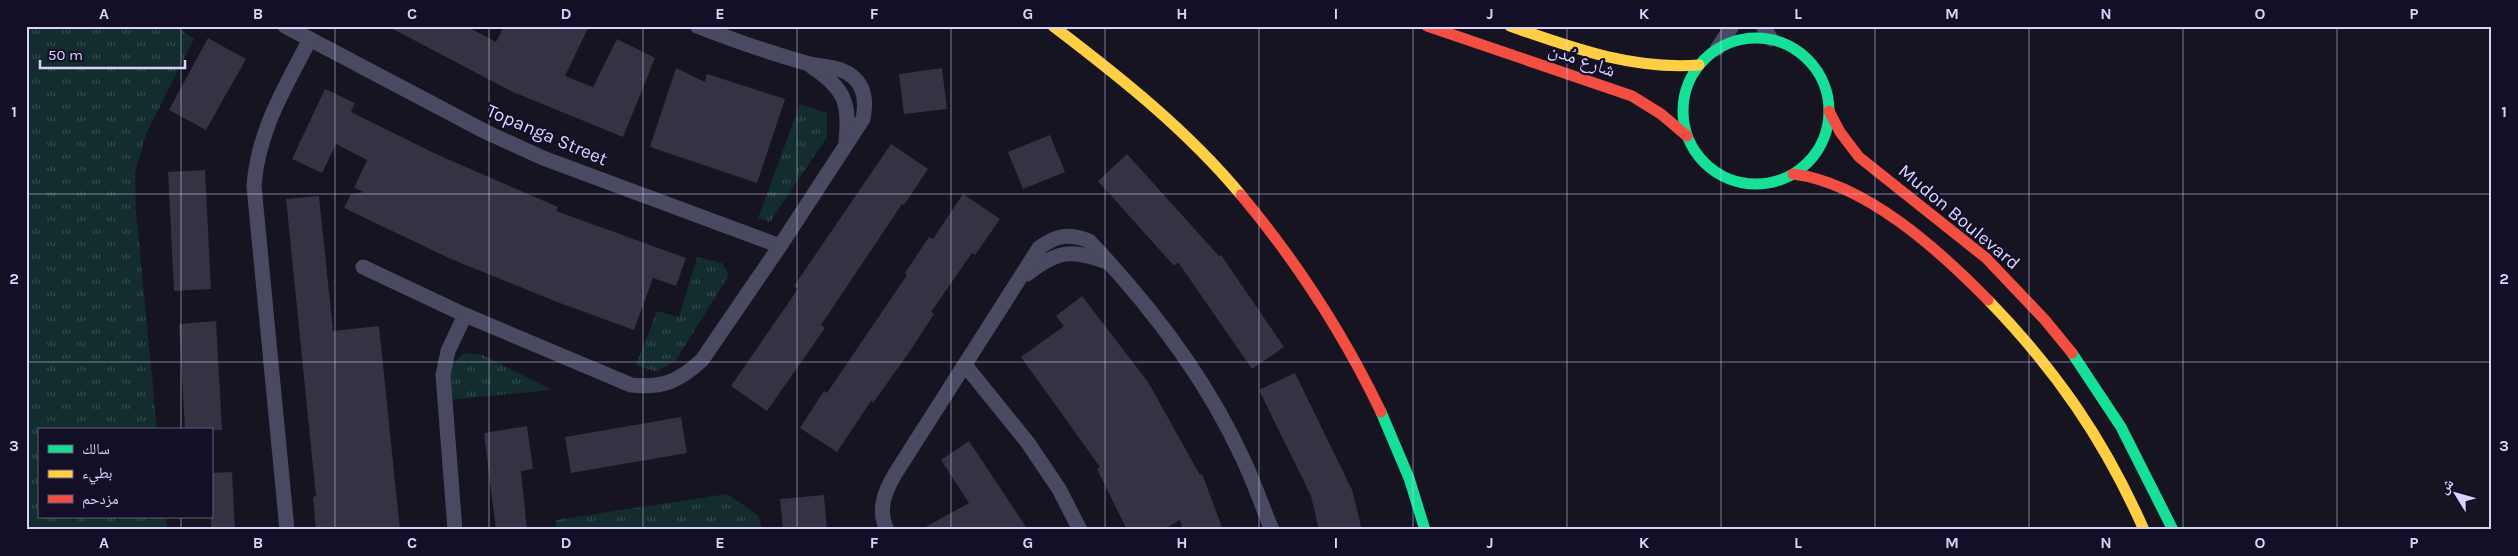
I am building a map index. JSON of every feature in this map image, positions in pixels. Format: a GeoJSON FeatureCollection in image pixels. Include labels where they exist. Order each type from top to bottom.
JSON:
{"type":"FeatureCollection","features":[{"type":"Feature","properties":{"kind":"street","name":"Topanga Street"},"geometry":{"type":"LineString","coordinates":[[285,26],[486,132],[543,158],[780,246]]}},
{"type":"Feature","properties":{"kind":"street"},"geometry":{"type":"LineString","coordinates":[[363,267],[465,315],[631,385],[650,386],[670,383],[687,374],[702,360],[846,145],[848,121],[843,95],[836,84],[808,64],[697,26]]}},
{"type":"Feature","properties":{"kind":"street"},"geometry":{"type":"LineString","coordinates":[[1053,26],[1107,65],[1167,116],[1222,171],[1272,231],[1317,294],[1356,361],[1390,431],[1418,503],[1425,530]]}},
{"type":"Feature","properties":{"kind":"street","name":"شارع مُدن"},"geometry":{"type":"LineString","coordinates":[[1427,26],[1632,96],[1661,114],[1687,136]]}},
{"type":"Feature","properties":{"kind":"street","name":"شارع مُدن"},"geometry":{"type":"LineString","coordinates":[[1510,26],[1633,65],[1669,68],[1699,65]]}},
{"type":"Feature","properties":{"kind":"street"},"geometry":{"type":"LineString","coordinates":[[1717,50],[1732,26]]}},
{"type":"Feature","properties":{"kind":"street"},"geometry":{"type":"LineString","coordinates":[[1767,33],[1794,48],[1813,65],[1825,87],[1829,111],[1824,136],[1812,158],[1793,174],[1781,180],[1760,184],[1738,182],[1719,175],[1699,158],[1687,136],[1682,111],[1687,87],[1699,65],[1717,50],[1743,39],[1767,33]]}},
{"type":"Feature","properties":{"kind":"street"},"geometry":{"type":"LineString","coordinates":[[287,530],[254,186],[255,163],[261,140],[310,38]]}},
{"type":"Feature","properties":{"kind":"street","name":"Mudon Boulevard"},"geometry":{"type":"LineString","coordinates":[[1829,111],[1840,132],[1859,157],[1986,258],[2046,320],[2098,390],[2122,427],[2173,530]]}},
{"type":"Feature","properties":{"kind":"street"},"geometry":{"type":"LineString","coordinates":[[1793,174],[1828,179],[1859,195],[1938,252],[1974,284],[2007,319],[2076,405],[2110,458],[2144,530]]}},
{"type":"Feature","properties":{"kind":"street"},"geometry":{"type":"LineString","coordinates":[[887,530],[882,506],[886,489],[1039,248],[1050,240],[1063,235],[1076,236],[1089,241],[1161,323],[1206,389],[1243,458],[1272,530]]}},
{"type":"Feature","properties":{"kind":"street"},"geometry":{"type":"LineString","coordinates":[[455,530],[443,375],[448,351],[465,315]]}},
{"type":"Feature","properties":{"kind":"street"},"geometry":{"type":"LineString","coordinates":[[965,365],[1028,443],[1059,489],[1080,530]]}},
{"type":"Feature","properties":{"kind":"green space"},"geometry":{"type":"Polygon","coordinates":[[[26,26],[176,26],[194,39],[146,134],[135,173],[136,211],[157,428],[38,428],[38,518],[166,518],[167,530],[26,530],[26,26]]]}},
{"type":"Feature","properties":{"kind":"green space"},"geometry":{"type":"Polygon","coordinates":[[[800,104],[827,113],[827,137],[770,222],[758,218],[800,104]]]}},
{"type":"Feature","properties":{"kind":"green space"},"geometry":{"type":"Polygon","coordinates":[[[697,257],[722,263],[729,275],[676,360],[657,372],[636,365],[657,311],[679,317],[697,257]]]}},
{"type":"Feature","properties":{"kind":"green space"},"geometry":{"type":"Polygon","coordinates":[[[464,353],[483,355],[552,390],[447,400],[448,370],[464,353]]]}},
{"type":"Feature","properties":{"kind":"green space"},"geometry":{"type":"Polygon","coordinates":[[[727,494],[758,515],[763,530],[556,530],[556,520],[727,494]]]}},
{"type":"Feature","properties":{"kind":"building"},"geometry":{"type":"Polygon","coordinates":[[[387,26],[466,26],[496,42],[504,26],[589,26],[565,76],[593,87],[617,39],[655,58],[623,137],[513,92],[387,26]]]}},
{"type":"Feature","properties":{"kind":"building"},"geometry":{"type":"Polygon","coordinates":[[[208,38],[246,59],[206,130],[169,110],[208,38]]]}},
{"type":"Feature","properties":{"kind":"building"},"geometry":{"type":"Polygon","coordinates":[[[676,68],[705,82],[707,74],[785,99],[757,183],[650,147],[676,68]]]}},
{"type":"Feature","properties":{"kind":"building"},"geometry":{"type":"Polygon","coordinates":[[[942,68],[947,109],[904,114],[899,74],[942,68]]]}},
{"type":"Feature","properties":{"kind":"building"},"geometry":{"type":"Polygon","coordinates":[[[325,89],[355,103],[351,112],[436,154],[558,207],[556,211],[686,258],[676,286],[653,278],[634,330],[557,302],[451,259],[344,208],[351,194],[364,192],[354,188],[367,160],[336,144],[322,173],[292,159],[325,89]]]}},
{"type":"Feature","properties":{"kind":"building"},"geometry":{"type":"Polygon","coordinates":[[[1050,135],[1065,172],[1023,189],[1008,152],[1050,135]]]}},
{"type":"Feature","properties":{"kind":"building"},"geometry":{"type":"Polygon","coordinates":[[[891,144],[928,169],[904,205],[902,204],[821,325],[825,328],[767,411],[731,386],[798,289],[794,286],[891,144]]]}},
{"type":"Feature","properties":{"kind":"building"},"geometry":{"type":"Polygon","coordinates":[[[1127,154],[1219,256],[1221,255],[1284,347],[1252,369],[1178,262],[1174,266],[1098,181],[1127,154]]]}},
{"type":"Feature","properties":{"kind":"building"},"geometry":{"type":"Polygon","coordinates":[[[205,170],[211,289],[174,291],[168,172],[205,170]]]}},
{"type":"Feature","properties":{"kind":"building"},"geometry":{"type":"Polygon","coordinates":[[[963,194],[1000,219],[975,255],[972,253],[931,312],[934,314],[910,351],[873,403],[871,401],[837,452],[800,428],[824,391],[827,393],[907,275],[905,273],[929,237],[933,239],[963,194]]]}},
{"type":"Feature","properties":{"kind":"building"},"geometry":{"type":"Polygon","coordinates":[[[319,196],[333,331],[379,326],[400,530],[316,530],[313,497],[316,496],[286,199],[319,196]]]}},
{"type":"Feature","properties":{"kind":"building"},"geometry":{"type":"Polygon","coordinates":[[[1082,296],[1148,382],[1200,475],[1202,474],[1223,530],[1183,530],[1180,520],[1162,530],[1127,530],[1097,469],[1100,467],[1021,357],[1064,326],[1056,316],[1082,296]]]}},
{"type":"Feature","properties":{"kind":"building"},"geometry":{"type":"Polygon","coordinates":[[[216,321],[222,430],[185,428],[179,324],[216,321]]]}},
{"type":"Feature","properties":{"kind":"building"},"geometry":{"type":"Polygon","coordinates":[[[1295,373],[1352,490],[1362,530],[1319,530],[1311,496],[1259,390],[1295,373]]]}},
{"type":"Feature","properties":{"kind":"building"},"geometry":{"type":"Polygon","coordinates":[[[681,417],[687,453],[571,473],[565,437],[681,417]]]}},
{"type":"Feature","properties":{"kind":"building"},"geometry":{"type":"Polygon","coordinates":[[[527,426],[533,469],[521,471],[527,530],[496,530],[484,433],[527,426]]]}},
{"type":"Feature","properties":{"kind":"building"},"geometry":{"type":"Polygon","coordinates":[[[969,441],[1028,530],[920,530],[969,503],[941,460],[969,441]]]}},
{"type":"Feature","properties":{"kind":"building"},"geometry":{"type":"Polygon","coordinates":[[[232,472],[235,530],[211,530],[212,473],[232,472]]]}},
{"type":"Feature","properties":{"kind":"building"},"geometry":{"type":"Polygon","coordinates":[[[824,495],[827,530],[783,530],[780,499],[824,495]]]}},
{"type":"Feature","properties":{"kind":"traffic: fast"},"geometry":{"type":"LineString","coordinates":[[1756,38],[1784,44],[1807,60],[1823,83],[1829,111],[1823,139],[1807,162],[1784,178],[1756,184],[1728,178],[1705,162],[1689,139],[1683,111],[1689,83],[1705,60],[1728,44],[1756,38]]}},
{"type":"Feature","properties":{"kind":"traffic: fast"},"geometry":{"type":"LineString","coordinates":[[2072,353],[2121,427],[2173,530]]}},
{"type":"Feature","properties":{"kind":"traffic: fast"},"geometry":{"type":"LineString","coordinates":[[1381,412],[1409,478],[1425,530]]}},
{"type":"Feature","properties":{"kind":"traffic: slow"},"geometry":{"type":"LineString","coordinates":[[1053,26],[1152,105],[1198,148],[1241,195]]}},
{"type":"Feature","properties":{"kind":"traffic: slow"},"geometry":{"type":"LineString","coordinates":[[1510,26],[1603,56],[1626,61],[1674,66],[1699,65]]}},
{"type":"Feature","properties":{"kind":"traffic: slow"},"geometry":{"type":"LineString","coordinates":[[1988,300],[2036,353],[2077,408],[2113,466],[2144,530]]}},
{"type":"Feature","properties":{"kind":"traffic: jam"},"geometry":{"type":"LineString","coordinates":[[1427,26],[1632,96],[1661,114],[1687,136]]}},
{"type":"Feature","properties":{"kind":"traffic: jam"},"geometry":{"type":"LineString","coordinates":[[1829,111],[1840,132],[1859,157],[1986,258],[2045,320],[2072,353]]}},
{"type":"Feature","properties":{"kind":"traffic: jam"},"geometry":{"type":"LineString","coordinates":[[1793,174],[1820,180],[1847,190],[1873,204],[1899,221],[1947,260],[1988,300]]}},
{"type":"Feature","properties":{"kind":"traffic: jam"},"geometry":{"type":"LineString","coordinates":[[1241,195],[1262,220],[1318,299],[1351,354],[1381,412]]}}]}
